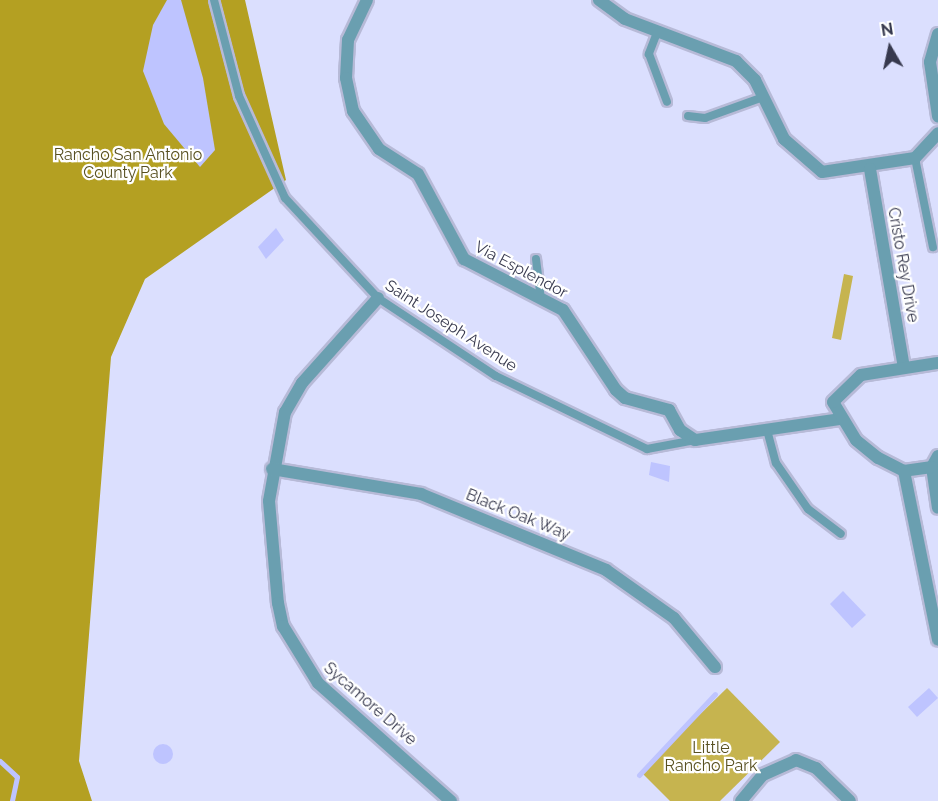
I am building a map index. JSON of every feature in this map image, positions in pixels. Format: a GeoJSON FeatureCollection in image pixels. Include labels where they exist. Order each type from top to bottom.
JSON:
{"type":"FeatureCollection","features":[{"type":"Feature","properties":{"kind":"street","name":"Via Esplendor"},"geometry":{"type":"LineString","coordinates":[[367,0],[354,20],[346,61],[348,96],[363,128],[379,149],[418,174],[464,260],[573,318],[625,398],[669,410],[680,430],[695,440]]}},
{"type":"Feature","properties":{"kind":"street"},"geometry":{"type":"LineString","coordinates":[[599,0],[625,19],[736,61],[763,97],[784,139],[822,172],[870,169],[915,158],[938,133]]}},
{"type":"Feature","properties":{"kind":"street"},"geometry":{"type":"LineString","coordinates":[[938,34],[930,62],[938,116]]}},
{"type":"Feature","properties":{"kind":"street","name":"Cristo Rey Drive"},"geometry":{"type":"LineString","coordinates":[[870,169],[904,367]]}},
{"type":"Feature","properties":{"kind":"street","name":"Sycamore Drive"},"geometry":{"type":"LineString","coordinates":[[378,298],[292,396],[272,469],[270,535],[282,626],[318,683],[451,801]]}},
{"type":"Feature","properties":{"kind":"street"},"geometry":{"type":"LineString","coordinates":[[938,363],[861,375],[843,388],[833,402],[840,419],[855,440],[904,471],[938,640]]}},
{"type":"Feature","properties":{"kind":"street"},"geometry":{"type":"LineString","coordinates":[[695,440],[840,419]]}},
{"type":"Feature","properties":{"kind":"street"},"geometry":{"type":"LineString","coordinates":[[904,471],[935,462],[938,508]]}},
{"type":"Feature","properties":{"kind":"street","name":"Black Oak Way"},"geometry":{"type":"LineString","coordinates":[[272,469],[421,494],[596,566],[674,618],[715,667]]}},
{"type":"Feature","properties":{"kind":"street"},"geometry":{"type":"LineString","coordinates":[[741,801],[764,775],[796,760],[816,768],[850,801]]}},
{"type":"Feature","properties":{"kind":"lane","name":"Saint Joseph Avenue"},"geometry":{"type":"LineString","coordinates":[[214,0],[239,96],[285,198],[378,298],[496,376],[647,449],[695,440]]}},
{"type":"Feature","properties":{"kind":"lane"},"geometry":{"type":"LineString","coordinates":[[658,30],[649,54],[667,102]]}},
{"type":"Feature","properties":{"kind":"lane"},"geometry":{"type":"LineString","coordinates":[[688,116],[705,118],[763,97]]}},
{"type":"Feature","properties":{"kind":"lane"},"geometry":{"type":"LineString","coordinates":[[915,158],[933,247]]}},
{"type":"Feature","properties":{"kind":"lane"},"geometry":{"type":"LineString","coordinates":[[536,260],[541,301]]}},
{"type":"Feature","properties":{"kind":"lane"},"geometry":{"type":"LineString","coordinates":[[767,430],[776,463],[808,509],[841,534]]}},
{"type":"Feature","properties":{"kind":"green space","name":"Rancho San Antonio County Park"},"geometry":{"type":"Polygon","coordinates":[[[0,0],[245,0],[286,180],[145,279],[111,357],[79,761],[92,801],[0,801],[0,0]]]}},
{"type":"Feature","properties":{"kind":"green space"},"geometry":{"type":"Polygon","coordinates":[[[844,274],[853,276],[841,340],[832,338],[844,274]]]}},
{"type":"Feature","properties":{"kind":"green space","name":"Little Rancho Park"},"geometry":{"type":"Polygon","coordinates":[[[727,688],[780,742],[720,801],[670,801],[641,772],[727,688]]]}},
{"type":"Feature","properties":{"kind":"water"},"geometry":{"type":"Polygon","coordinates":[[[167,0],[181,0],[203,78],[215,150],[200,167],[164,124],[143,71],[153,25],[167,0]]]}},
{"type":"Feature","properties":{"kind":"water"},"geometry":{"type":"Polygon","coordinates":[[[276,228],[284,240],[266,259],[258,247],[276,228]]]}},
{"type":"Feature","properties":{"kind":"water"},"geometry":{"type":"Polygon","coordinates":[[[651,462],[670,466],[669,482],[649,475],[651,462]]]}},
{"type":"Feature","properties":{"kind":"water"},"geometry":{"type":"Polygon","coordinates":[[[843,591],[866,615],[852,628],[830,604],[843,591]]]}},
{"type":"Feature","properties":{"kind":"water"},"geometry":{"type":"Polygon","coordinates":[[[929,688],[938,698],[917,717],[908,707],[929,688]]]}},
{"type":"Feature","properties":{"kind":"water"},"geometry":{"type":"Polygon","coordinates":[[[163,744],[170,747],[173,754],[170,761],[163,764],[156,761],[153,754],[156,747],[163,744]]]}},
{"type":"Feature","properties":{"kind":"waterway"},"geometry":{"type":"LineString","coordinates":[[639,775],[715,694]]}},
{"type":"Feature","properties":{"kind":"waterway"},"geometry":{"type":"LineString","coordinates":[[0,761],[17,777],[12,801]]}}]}
